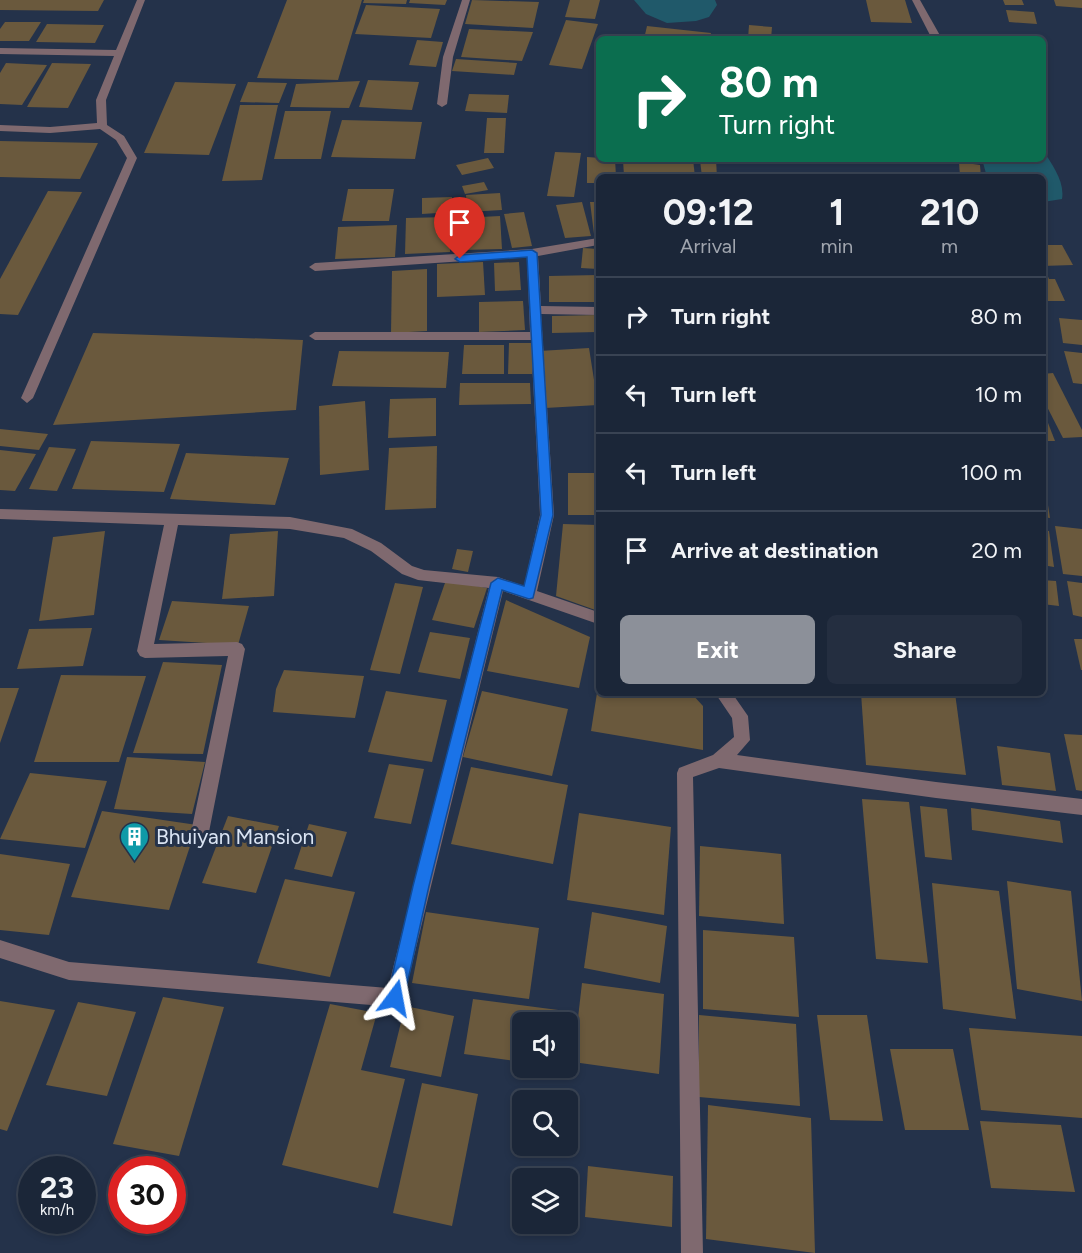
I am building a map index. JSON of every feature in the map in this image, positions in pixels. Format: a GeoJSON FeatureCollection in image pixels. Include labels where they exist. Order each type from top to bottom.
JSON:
{"type":"FeatureCollection","features":[{"type":"Feature","properties":{"kind":"street"},"geometry":{"type":"LineString","coordinates":[[102,126],[101,100],[141,0]]}},
{"type":"Feature","properties":{"kind":"street"},"geometry":{"type":"LineString","coordinates":[[442,104],[448,57],[466,0]]}},
{"type":"Feature","properties":{"kind":"street"},"geometry":{"type":"LineString","coordinates":[[916,0],[935,36]]}},
{"type":"Feature","properties":{"kind":"street"},"geometry":{"type":"LineString","coordinates":[[0,51],[120,53]]}},
{"type":"Feature","properties":{"kind":"street"},"geometry":{"type":"LineString","coordinates":[[0,128],[50,130],[102,126],[120,138],[132,158],[27,398]]}},
{"type":"Feature","properties":{"kind":"street"},"geometry":{"type":"LineString","coordinates":[[315,267],[532,253],[596,242]]}},
{"type":"Feature","properties":{"kind":"street"},"geometry":{"type":"LineString","coordinates":[[529,594],[547,515],[532,253]]}},
{"type":"Feature","properties":{"kind":"street"},"geometry":{"type":"LineString","coordinates":[[535,310],[596,311]]}},
{"type":"Feature","properties":{"kind":"street"},"geometry":{"type":"LineString","coordinates":[[315,336],[537,336]]}},
{"type":"Feature","properties":{"kind":"street"},"geometry":{"type":"LineString","coordinates":[[0,513],[290,523],[347,533],[376,547],[407,570],[415,573],[498,583],[596,617]]}},
{"type":"Feature","properties":{"kind":"street"},"geometry":{"type":"LineString","coordinates":[[172,519],[145,651],[237,649],[199,837]]}},
{"type":"Feature","properties":{"kind":"street"},"geometry":{"type":"LineString","coordinates":[[0,949],[69,971],[395,998],[498,583]]}},
{"type":"Feature","properties":{"kind":"street"},"geometry":{"type":"LineString","coordinates":[[692,1253],[685,773],[719,760],[742,740],[740,716],[725,696]]}},
{"type":"Feature","properties":{"kind":"street"},"geometry":{"type":"LineString","coordinates":[[719,760],[936,790],[1082,807]]}},
{"type":"Feature","properties":{"kind":"water"},"geometry":{"type":"Polygon","coordinates":[[[634,0],[715,0],[717,5],[709,17],[696,21],[667,23],[646,14],[634,0]]]}},
{"type":"Feature","properties":{"kind":"water"},"geometry":{"type":"Polygon","coordinates":[[[1046,155],[1060,180],[1062,199],[1046,202],[1046,174],[986,174],[983,162],[1046,162],[1046,155]]]}},
{"type":"Feature","properties":{"kind":"building"},"geometry":{"type":"Polygon","coordinates":[[[0,0],[104,0],[98,11],[0,10],[0,0]]]}},
{"type":"Feature","properties":{"kind":"building"},"geometry":{"type":"Polygon","coordinates":[[[287,0],[362,0],[338,80],[257,78],[287,0]]]}},
{"type":"Feature","properties":{"kind":"building"},"geometry":{"type":"Polygon","coordinates":[[[364,0],[407,0],[406,4],[363,3],[364,0]]]}},
{"type":"Feature","properties":{"kind":"building"},"geometry":{"type":"Polygon","coordinates":[[[410,0],[447,0],[445,5],[409,3],[410,0]]]}},
{"type":"Feature","properties":{"kind":"building"},"geometry":{"type":"Polygon","coordinates":[[[472,0],[539,2],[533,28],[465,24],[472,0]]]}},
{"type":"Feature","properties":{"kind":"building"},"geometry":{"type":"Polygon","coordinates":[[[570,0],[600,0],[595,19],[565,17],[570,0]]]}},
{"type":"Feature","properties":{"kind":"building"},"geometry":{"type":"Polygon","coordinates":[[[866,0],[905,0],[912,23],[871,22],[866,0]]]}},
{"type":"Feature","properties":{"kind":"building"},"geometry":{"type":"Polygon","coordinates":[[[1003,0],[1022,0],[1024,5],[1005,5],[1003,0]]]}},
{"type":"Feature","properties":{"kind":"building"},"geometry":{"type":"Polygon","coordinates":[[[1054,0],[1082,0],[1082,8],[1056,6],[1054,0]]]}},
{"type":"Feature","properties":{"kind":"building"},"geometry":{"type":"Polygon","coordinates":[[[366,5],[440,9],[431,38],[355,34],[366,5]]]}},
{"type":"Feature","properties":{"kind":"building"},"geometry":{"type":"Polygon","coordinates":[[[1006,10],[1034,12],[1037,24],[1009,22],[1006,10]]]}},
{"type":"Feature","properties":{"kind":"building"},"geometry":{"type":"Polygon","coordinates":[[[566,20],[598,24],[582,69],[549,65],[566,20]]]}},
{"type":"Feature","properties":{"kind":"building"},"geometry":{"type":"Polygon","coordinates":[[[5,22],[41,22],[29,41],[0,41],[0,29],[5,22]]]}},
{"type":"Feature","properties":{"kind":"building"},"geometry":{"type":"Polygon","coordinates":[[[47,24],[104,25],[95,43],[36,42],[47,24]]]}},
{"type":"Feature","properties":{"kind":"building"},"geometry":{"type":"Polygon","coordinates":[[[749,25],[772,27],[771,36],[748,36],[749,25]]]}},
{"type":"Feature","properties":{"kind":"building"},"geometry":{"type":"Polygon","coordinates":[[[647,26],[711,33],[710,36],[645,36],[647,26]]]}},
{"type":"Feature","properties":{"kind":"building"},"geometry":{"type":"Polygon","coordinates":[[[469,29],[533,32],[522,61],[461,57],[469,29]]]}},
{"type":"Feature","properties":{"kind":"building"},"geometry":{"type":"Polygon","coordinates":[[[417,40],[443,42],[436,67],[409,65],[417,40]]]}},
{"type":"Feature","properties":{"kind":"building"},"geometry":{"type":"Polygon","coordinates":[[[456,59],[517,63],[514,75],[452,71],[456,59]]]}},
{"type":"Feature","properties":{"kind":"building"},"geometry":{"type":"Polygon","coordinates":[[[6,63],[47,65],[22,105],[0,104],[0,73],[6,63]]]}},
{"type":"Feature","properties":{"kind":"building"},"geometry":{"type":"Polygon","coordinates":[[[52,63],[91,64],[68,108],[27,107],[52,63]]]}},
{"type":"Feature","properties":{"kind":"building"},"geometry":{"type":"Polygon","coordinates":[[[368,80],[419,82],[412,110],[359,107],[368,80]]]}},
{"type":"Feature","properties":{"kind":"building"},"geometry":{"type":"Polygon","coordinates":[[[360,81],[349,108],[290,107],[296,84],[360,81]]]}},
{"type":"Feature","properties":{"kind":"building"},"geometry":{"type":"Polygon","coordinates":[[[175,82],[236,84],[209,155],[144,153],[175,82]]]}},
{"type":"Feature","properties":{"kind":"building"},"geometry":{"type":"Polygon","coordinates":[[[248,82],[287,83],[279,103],[240,102],[248,82]]]}},
{"type":"Feature","properties":{"kind":"building"},"geometry":{"type":"Polygon","coordinates":[[[469,94],[509,95],[507,113],[465,111],[469,94]]]}},
{"type":"Feature","properties":{"kind":"building"},"geometry":{"type":"Polygon","coordinates":[[[240,105],[278,105],[262,180],[222,181],[240,105]]]}},
{"type":"Feature","properties":{"kind":"building"},"geometry":{"type":"Polygon","coordinates":[[[285,111],[331,111],[321,159],[274,159],[285,111]]]}},
{"type":"Feature","properties":{"kind":"building"},"geometry":{"type":"Polygon","coordinates":[[[487,118],[506,118],[504,153],[484,153],[487,118]]]}},
{"type":"Feature","properties":{"kind":"building"},"geometry":{"type":"Polygon","coordinates":[[[342,120],[422,122],[415,159],[331,157],[342,120]]]}},
{"type":"Feature","properties":{"kind":"building"},"geometry":{"type":"Polygon","coordinates":[[[0,141],[98,143],[80,179],[0,177],[0,141]]]}},
{"type":"Feature","properties":{"kind":"building"},"geometry":{"type":"Polygon","coordinates":[[[555,152],[581,153],[574,197],[547,196],[555,152]]]}},
{"type":"Feature","properties":{"kind":"building"},"geometry":{"type":"Polygon","coordinates":[[[587,157],[596,158],[596,162],[615,162],[616,174],[596,174],[596,183],[587,183],[587,157]]]}},
{"type":"Feature","properties":{"kind":"building"},"geometry":{"type":"Polygon","coordinates":[[[488,158],[494,168],[462,175],[456,165],[488,158]]]}},
{"type":"Feature","properties":{"kind":"building"},"geometry":{"type":"Polygon","coordinates":[[[623,162],[693,162],[695,174],[624,174],[623,162]]]}},
{"type":"Feature","properties":{"kind":"building"},"geometry":{"type":"Polygon","coordinates":[[[700,162],[716,162],[717,174],[702,174],[700,162]]]}},
{"type":"Feature","properties":{"kind":"building"},"geometry":{"type":"Polygon","coordinates":[[[959,162],[980,165],[981,174],[960,174],[959,162]]]}},
{"type":"Feature","properties":{"kind":"building"},"geometry":{"type":"Polygon","coordinates":[[[484,182],[488,190],[465,194],[462,186],[484,182]]]}},
{"type":"Feature","properties":{"kind":"building"},"geometry":{"type":"Polygon","coordinates":[[[348,189],[394,189],[389,221],[342,221],[348,189]]]}},
{"type":"Feature","properties":{"kind":"building"},"geometry":{"type":"Polygon","coordinates":[[[48,191],[82,192],[18,315],[0,314],[0,279],[48,191]]]}},
{"type":"Feature","properties":{"kind":"building"},"geometry":{"type":"Polygon","coordinates":[[[500,193],[502,210],[467,212],[466,195],[500,193]]]}},
{"type":"Feature","properties":{"kind":"building"},"geometry":{"type":"Polygon","coordinates":[[[452,197],[453,212],[422,214],[422,198],[452,197]]]}},
{"type":"Feature","properties":{"kind":"building"},"geometry":{"type":"Polygon","coordinates":[[[582,202],[591,236],[565,238],[556,205],[582,202]]]}},
{"type":"Feature","properties":{"kind":"building"},"geometry":{"type":"Polygon","coordinates":[[[590,202],[596,202],[596,234],[594,234],[590,202]]]}},
{"type":"Feature","properties":{"kind":"building"},"geometry":{"type":"Polygon","coordinates":[[[524,212],[532,246],[512,248],[504,214],[524,212]]]}},
{"type":"Feature","properties":{"kind":"building"},"geometry":{"type":"Polygon","coordinates":[[[500,216],[502,249],[462,250],[461,218],[500,216]]]}},
{"type":"Feature","properties":{"kind":"building"},"geometry":{"type":"Polygon","coordinates":[[[449,217],[450,252],[405,254],[406,218],[449,217]]]}},
{"type":"Feature","properties":{"kind":"building"},"geometry":{"type":"Polygon","coordinates":[[[397,225],[395,257],[335,259],[338,227],[397,225]]]}},
{"type":"Feature","properties":{"kind":"building"},"geometry":{"type":"Polygon","coordinates":[[[1046,245],[1062,245],[1073,265],[1046,266],[1046,245]]]}},
{"type":"Feature","properties":{"kind":"building"},"geometry":{"type":"Polygon","coordinates":[[[583,248],[596,249],[596,269],[581,268],[583,248]]]}},
{"type":"Feature","properties":{"kind":"building"},"geometry":{"type":"Polygon","coordinates":[[[483,262],[485,295],[437,297],[437,264],[483,262]]]}},
{"type":"Feature","properties":{"kind":"building"},"geometry":{"type":"Polygon","coordinates":[[[519,262],[521,290],[495,291],[494,263],[519,262]]]}},
{"type":"Feature","properties":{"kind":"building"},"geometry":{"type":"Polygon","coordinates":[[[427,269],[427,331],[391,333],[392,271],[427,269]]]}},
{"type":"Feature","properties":{"kind":"building"},"geometry":{"type":"Polygon","coordinates":[[[1046,272],[1049,279],[1055,279],[1065,301],[1046,301],[1046,272]]]}},
{"type":"Feature","properties":{"kind":"building"},"geometry":{"type":"Polygon","coordinates":[[[596,275],[596,302],[549,302],[549,276],[596,275]]]}},
{"type":"Feature","properties":{"kind":"building"},"geometry":{"type":"Polygon","coordinates":[[[523,301],[525,330],[479,332],[479,302],[523,301]]]}},
{"type":"Feature","properties":{"kind":"building"},"geometry":{"type":"Polygon","coordinates":[[[596,315],[596,332],[552,333],[552,316],[596,315]]]}},
{"type":"Feature","properties":{"kind":"building"},"geometry":{"type":"Polygon","coordinates":[[[1059,318],[1082,320],[1082,345],[1063,343],[1059,318]]]}},
{"type":"Feature","properties":{"kind":"building"},"geometry":{"type":"Polygon","coordinates":[[[93,333],[303,340],[296,410],[53,425],[93,333]]]}},
{"type":"Feature","properties":{"kind":"building"},"geometry":{"type":"Polygon","coordinates":[[[509,343],[533,343],[532,374],[508,374],[509,343]]]}},
{"type":"Feature","properties":{"kind":"building"},"geometry":{"type":"Polygon","coordinates":[[[464,345],[504,345],[504,374],[462,374],[464,345]]]}},
{"type":"Feature","properties":{"kind":"building"},"geometry":{"type":"Polygon","coordinates":[[[589,348],[596,405],[545,408],[539,351],[589,348]]]}},
{"type":"Feature","properties":{"kind":"building"},"geometry":{"type":"Polygon","coordinates":[[[339,351],[449,352],[446,388],[332,386],[339,351]]]}},
{"type":"Feature","properties":{"kind":"building"},"geometry":{"type":"Polygon","coordinates":[[[1064,351],[1082,353],[1082,384],[1073,383],[1064,351]]]}},
{"type":"Feature","properties":{"kind":"building"},"geometry":{"type":"Polygon","coordinates":[[[1053,373],[1082,430],[1082,437],[1063,438],[1046,405],[1046,374],[1053,373]]]}},
{"type":"Feature","properties":{"kind":"building"},"geometry":{"type":"Polygon","coordinates":[[[460,383],[530,383],[531,404],[459,405],[460,383]]]}},
{"type":"Feature","properties":{"kind":"building"},"geometry":{"type":"Polygon","coordinates":[[[436,398],[436,436],[388,438],[390,399],[436,398]]]}},
{"type":"Feature","properties":{"kind":"building"},"geometry":{"type":"Polygon","coordinates":[[[365,401],[369,470],[320,475],[319,406],[365,401]]]}},
{"type":"Feature","properties":{"kind":"building"},"geometry":{"type":"Polygon","coordinates":[[[1046,418],[1055,441],[1046,441],[1046,418]]]}},
{"type":"Feature","properties":{"kind":"building"},"geometry":{"type":"Polygon","coordinates":[[[0,429],[48,434],[39,450],[0,446],[0,429]]]}},
{"type":"Feature","properties":{"kind":"building"},"geometry":{"type":"Polygon","coordinates":[[[91,441],[180,444],[164,492],[72,489],[91,441]]]}},
{"type":"Feature","properties":{"kind":"building"},"geometry":{"type":"Polygon","coordinates":[[[437,446],[436,508],[385,510],[389,448],[437,446]]]}},
{"type":"Feature","properties":{"kind":"building"},"geometry":{"type":"Polygon","coordinates":[[[49,447],[76,449],[57,491],[29,489],[49,447]]]}},
{"type":"Feature","properties":{"kind":"building"},"geometry":{"type":"Polygon","coordinates":[[[0,450],[36,454],[15,491],[0,490],[0,450]]]}},
{"type":"Feature","properties":{"kind":"building"},"geometry":{"type":"Polygon","coordinates":[[[186,453],[289,458],[275,505],[170,499],[186,453]]]}},
{"type":"Feature","properties":{"kind":"building"},"geometry":{"type":"Polygon","coordinates":[[[568,473],[596,473],[596,515],[568,515],[568,473]]]}},
{"type":"Feature","properties":{"kind":"building"},"geometry":{"type":"Polygon","coordinates":[[[1046,492],[1050,518],[1046,518],[1046,492]]]}},
{"type":"Feature","properties":{"kind":"building"},"geometry":{"type":"Polygon","coordinates":[[[563,524],[596,525],[596,610],[556,596],[563,524]]]}},
{"type":"Feature","properties":{"kind":"building"},"geometry":{"type":"Polygon","coordinates":[[[1055,526],[1082,529],[1082,576],[1063,574],[1055,526]]]}},
{"type":"Feature","properties":{"kind":"building"},"geometry":{"type":"Polygon","coordinates":[[[105,531],[94,615],[39,621],[53,537],[105,531]]]}},
{"type":"Feature","properties":{"kind":"building"},"geometry":{"type":"Polygon","coordinates":[[[278,531],[274,596],[222,599],[230,534],[278,531]]]}},
{"type":"Feature","properties":{"kind":"building"},"geometry":{"type":"Polygon","coordinates":[[[1046,531],[1049,531],[1054,567],[1046,566],[1046,531]]]}},
{"type":"Feature","properties":{"kind":"building"},"geometry":{"type":"Polygon","coordinates":[[[457,549],[473,551],[468,572],[452,569],[457,549]]]}},
{"type":"Feature","properties":{"kind":"building"},"geometry":{"type":"Polygon","coordinates":[[[446,580],[487,588],[474,628],[432,620],[446,580]]]}},
{"type":"Feature","properties":{"kind":"building"},"geometry":{"type":"Polygon","coordinates":[[[1046,580],[1056,581],[1059,606],[1046,604],[1046,580]]]}},
{"type":"Feature","properties":{"kind":"building"},"geometry":{"type":"Polygon","coordinates":[[[1067,581],[1082,583],[1082,617],[1073,615],[1067,581]]]}},
{"type":"Feature","properties":{"kind":"building"},"geometry":{"type":"Polygon","coordinates":[[[395,583],[423,587],[400,674],[370,670],[395,583]]]}},
{"type":"Feature","properties":{"kind":"building"},"geometry":{"type":"Polygon","coordinates":[[[506,600],[590,637],[579,688],[487,671],[506,600]]]}},
{"type":"Feature","properties":{"kind":"building"},"geometry":{"type":"Polygon","coordinates":[[[172,601],[249,606],[238,645],[159,640],[172,601]]]}},
{"type":"Feature","properties":{"kind":"building"},"geometry":{"type":"Polygon","coordinates":[[[92,628],[83,666],[17,669],[29,629],[92,628]]]}},
{"type":"Feature","properties":{"kind":"building"},"geometry":{"type":"Polygon","coordinates":[[[430,632],[470,638],[460,679],[418,672],[430,632]]]}},
{"type":"Feature","properties":{"kind":"building"},"geometry":{"type":"Polygon","coordinates":[[[1074,639],[1082,639],[1082,670],[1081,670],[1074,639]]]}},
{"type":"Feature","properties":{"kind":"building"},"geometry":{"type":"Polygon","coordinates":[[[163,662],[222,665],[203,754],[133,753],[163,662]]]}},
{"type":"Feature","properties":{"kind":"building"},"geometry":{"type":"Polygon","coordinates":[[[284,670],[364,676],[355,718],[273,712],[276,689],[284,670]]]}},
{"type":"Feature","properties":{"kind":"building"},"geometry":{"type":"Polygon","coordinates":[[[61,675],[146,676],[119,762],[34,762],[61,675]]]}},
{"type":"Feature","properties":{"kind":"building"},"geometry":{"type":"Polygon","coordinates":[[[0,688],[19,688],[0,743],[0,688]]]}},
{"type":"Feature","properties":{"kind":"building"},"geometry":{"type":"Polygon","coordinates":[[[386,691],[447,700],[432,762],[368,752],[386,691]]]}},
{"type":"Feature","properties":{"kind":"building"},"geometry":{"type":"Polygon","coordinates":[[[482,691],[568,709],[552,776],[463,757],[482,691]]]}},
{"type":"Feature","properties":{"kind":"building"},"geometry":{"type":"Polygon","coordinates":[[[597,696],[694,696],[703,706],[703,750],[591,731],[597,696]]]}},
{"type":"Feature","properties":{"kind":"building"},"geometry":{"type":"Polygon","coordinates":[[[861,696],[955,696],[966,775],[866,765],[861,696]]]}},
{"type":"Feature","properties":{"kind":"building"},"geometry":{"type":"Polygon","coordinates":[[[1064,734],[1082,735],[1082,791],[1076,790],[1064,734]]]}},
{"type":"Feature","properties":{"kind":"building"},"geometry":{"type":"Polygon","coordinates":[[[997,746],[1050,753],[1056,791],[1002,785],[997,746]]]}},
{"type":"Feature","properties":{"kind":"building"},"geometry":{"type":"Polygon","coordinates":[[[127,757],[205,762],[192,814],[114,809],[127,757]]]}},
{"type":"Feature","properties":{"kind":"building"},"geometry":{"type":"Polygon","coordinates":[[[389,764],[424,769],[411,824],[374,818],[389,764]]]}},
{"type":"Feature","properties":{"kind":"building"},"geometry":{"type":"Polygon","coordinates":[[[471,767],[568,785],[553,864],[451,844],[471,767]]]}},
{"type":"Feature","properties":{"kind":"building"},"geometry":{"type":"Polygon","coordinates":[[[30,773],[107,781],[85,848],[0,839],[30,773]]]}},
{"type":"Feature","properties":{"kind":"building"},"geometry":{"type":"Polygon","coordinates":[[[862,799],[909,802],[928,963],[876,959],[862,799]]]}},
{"type":"Feature","properties":{"kind":"building"},"geometry":{"type":"Polygon","coordinates":[[[920,806],[947,809],[952,860],[925,857],[920,806]]]}},
{"type":"Feature","properties":{"kind":"building"},"geometry":{"type":"Polygon","coordinates":[[[971,808],[1060,821],[1063,843],[972,830],[971,808]]]}},
{"type":"Feature","properties":{"kind":"building","name":"Bhuiyan Mansion"},"geometry":{"type":"Polygon","coordinates":[[[102,811],[197,825],[169,910],[71,897],[102,811]]]}},
{"type":"Feature","properties":{"kind":"building"},"geometry":{"type":"Polygon","coordinates":[[[579,813],[671,827],[664,915],[567,900],[579,813]]]}},
{"type":"Feature","properties":{"kind":"building"},"geometry":{"type":"Polygon","coordinates":[[[228,816],[279,826],[256,893],[202,883],[228,816]]]}},
{"type":"Feature","properties":{"kind":"building"},"geometry":{"type":"Polygon","coordinates":[[[309,824],[347,832],[332,877],[294,869],[309,824]]]}},
{"type":"Feature","properties":{"kind":"building"},"geometry":{"type":"Polygon","coordinates":[[[700,846],[781,854],[784,924],[699,916],[700,846]]]}},
{"type":"Feature","properties":{"kind":"building"},"geometry":{"type":"Polygon","coordinates":[[[0,854],[70,864],[49,935],[0,930],[0,854]]]}},
{"type":"Feature","properties":{"kind":"building"},"geometry":{"type":"Polygon","coordinates":[[[285,879],[355,892],[330,977],[257,963],[285,879]]]}},
{"type":"Feature","properties":{"kind":"building"},"geometry":{"type":"Polygon","coordinates":[[[1007,881],[1071,891],[1082,1001],[1017,989],[1007,881]]]}},
{"type":"Feature","properties":{"kind":"building"},"geometry":{"type":"Polygon","coordinates":[[[932,883],[999,891],[1016,1019],[943,1009],[932,883]]]}},
{"type":"Feature","properties":{"kind":"building"},"geometry":{"type":"Polygon","coordinates":[[[426,912],[539,928],[529,999],[412,983],[426,912]]]}},
{"type":"Feature","properties":{"kind":"building"},"geometry":{"type":"Polygon","coordinates":[[[592,912],[667,926],[660,983],[584,968],[592,912]]]}},
{"type":"Feature","properties":{"kind":"building"},"geometry":{"type":"Polygon","coordinates":[[[703,930],[794,937],[799,1017],[703,1009],[703,930]]]}},
{"type":"Feature","properties":{"kind":"building"},"geometry":{"type":"Polygon","coordinates":[[[582,983],[664,994],[659,1074],[578,1063],[578,1018],[582,983]]]}},
{"type":"Feature","properties":{"kind":"building"},"geometry":{"type":"Polygon","coordinates":[[[163,997],[224,1007],[179,1156],[113,1144],[163,997]]]}},
{"type":"Feature","properties":{"kind":"building"},"geometry":{"type":"Polygon","coordinates":[[[473,999],[566,1011],[512,1012],[512,1061],[464,1054],[473,999]]]}},
{"type":"Feature","properties":{"kind":"building"},"geometry":{"type":"Polygon","coordinates":[[[0,1001],[55,1010],[7,1131],[0,1129],[0,1001]]]}},
{"type":"Feature","properties":{"kind":"building"},"geometry":{"type":"Polygon","coordinates":[[[78,1002],[136,1012],[107,1096],[46,1085],[78,1002]]]}},
{"type":"Feature","properties":{"kind":"building"},"geometry":{"type":"Polygon","coordinates":[[[330,1004],[377,1013],[361,1070],[405,1079],[378,1188],[282,1165],[330,1004]]]}},
{"type":"Feature","properties":{"kind":"building"},"geometry":{"type":"Polygon","coordinates":[[[405,1006],[454,1016],[441,1077],[390,1067],[405,1006]]]}},
{"type":"Feature","properties":{"kind":"building"},"geometry":{"type":"Polygon","coordinates":[[[699,1015],[796,1024],[800,1106],[699,1097],[699,1015]]]}},
{"type":"Feature","properties":{"kind":"building"},"geometry":{"type":"Polygon","coordinates":[[[817,1015],[867,1015],[883,1121],[830,1120],[817,1015]]]}},
{"type":"Feature","properties":{"kind":"building"},"geometry":{"type":"Polygon","coordinates":[[[969,1028],[1082,1036],[1082,1118],[981,1110],[969,1028]]]}},
{"type":"Feature","properties":{"kind":"building"},"geometry":{"type":"Polygon","coordinates":[[[890,1049],[953,1049],[969,1130],[905,1130],[890,1049]]]}},
{"type":"Feature","properties":{"kind":"building"},"geometry":{"type":"Polygon","coordinates":[[[422,1083],[478,1094],[452,1226],[393,1213],[422,1083]]]}},
{"type":"Feature","properties":{"kind":"building"},"geometry":{"type":"Polygon","coordinates":[[[708,1105],[811,1118],[815,1253],[706,1239],[708,1105]]]}},
{"type":"Feature","properties":{"kind":"building"},"geometry":{"type":"Polygon","coordinates":[[[980,1121],[1061,1125],[1075,1192],[991,1188],[980,1121]]]}},
{"type":"Feature","properties":{"kind":"building"},"geometry":{"type":"Polygon","coordinates":[[[588,1166],[673,1176],[672,1227],[585,1217],[588,1166]]]}},
{"type":"Feature","properties":{"kind":"place","name":"Bhuiyan Mansion"},"geometry":{"type":"Point","coordinates":[135,862]}},
{"type":"Feature","properties":{"kind":"route"},"geometry":{"type":"LineString","coordinates":[[395,998],[498,583],[529,594],[547,515],[532,253],[460,259]]}}]}
